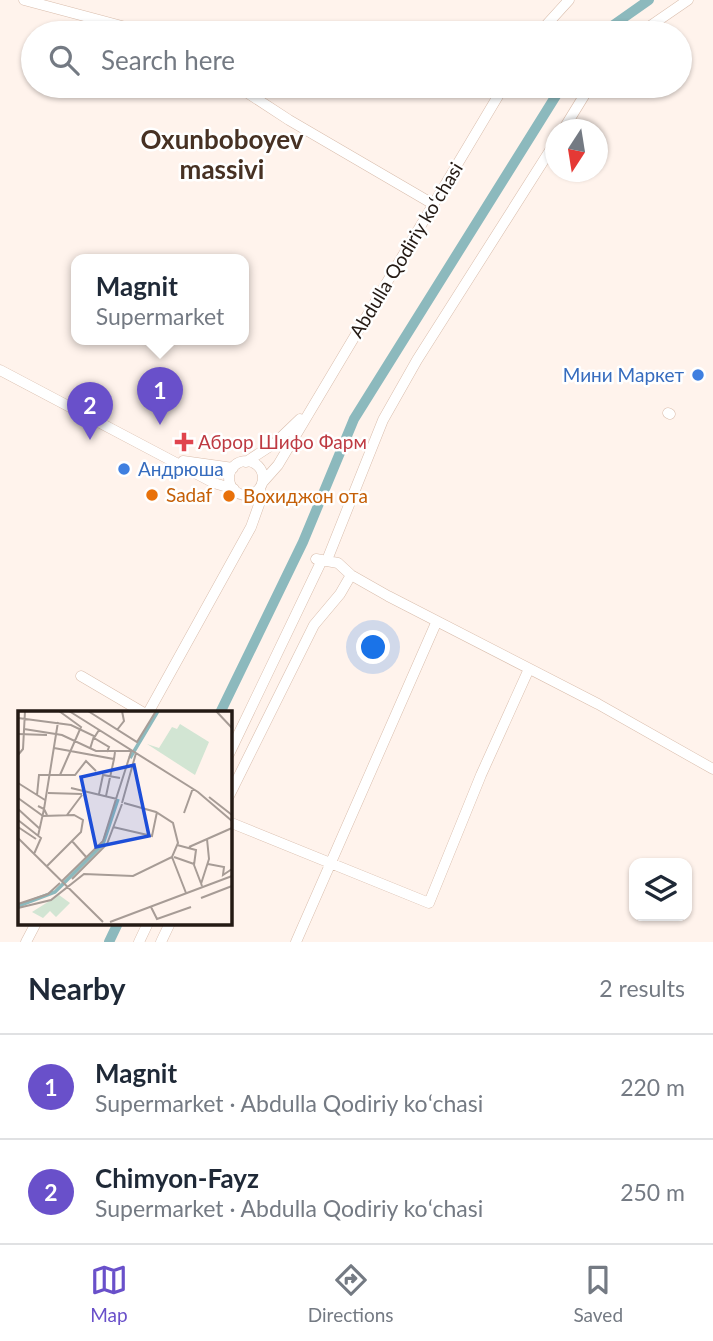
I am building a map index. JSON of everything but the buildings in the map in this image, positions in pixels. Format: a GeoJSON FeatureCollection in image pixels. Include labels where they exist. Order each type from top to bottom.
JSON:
{"type":"FeatureCollection","features":[{"type":"Feature","properties":{"kind":"street"},"geometry":{"type":"LineString","coordinates":[[24,0],[103,21]]}},
{"type":"Feature","properties":{"kind":"street"},"geometry":{"type":"LineString","coordinates":[[550,21],[569,0]]}},
{"type":"Feature","properties":{"kind":"street"},"geometry":{"type":"LineString","coordinates":[[657,21],[688,0]]}},
{"type":"Feature","properties":{"kind":"street"},"geometry":{"type":"LineString","coordinates":[[255,98],[433,204]]}},
{"type":"Feature","properties":{"kind":"street","name":"Abdulla Qodiriy koʻchasi"},"geometry":{"type":"LineString","coordinates":[[147,711],[255,518],[261,499],[261,486],[278,465],[497,98]]}},
{"type":"Feature","properties":{"kind":"street"},"geometry":{"type":"LineString","coordinates":[[570,119],[583,98]]}},
{"type":"Feature","properties":{"kind":"street"},"geometry":{"type":"LineString","coordinates":[[231,750],[322,559],[383,420],[417,360],[545,157]]}},
{"type":"Feature","properties":{"kind":"street"},"geometry":{"type":"LineString","coordinates":[[0,370],[220,485],[251,494],[261,486],[260,468],[246,461]]}},
{"type":"Feature","properties":{"kind":"street","name":"Abdulla Qodiriy koʻchasi"},"geometry":{"type":"LineString","coordinates":[[233,468],[275,443],[306,414]]}},
{"type":"Feature","properties":{"kind":"street"},"geometry":{"type":"LineString","coordinates":[[176,460],[233,468],[230,479],[237,491],[252,506],[255,518]]}},
{"type":"Feature","properties":{"kind":"street"},"geometry":{"type":"LineString","coordinates":[[322,559],[338,563],[351,575],[436,623],[598,704],[713,769]]}},
{"type":"Feature","properties":{"kind":"street"},"geometry":{"type":"LineString","coordinates":[[231,792],[314,625],[340,594],[351,575]]}},
{"type":"Feature","properties":{"kind":"street"},"geometry":{"type":"LineString","coordinates":[[296,942],[436,623]]}},
{"type":"Feature","properties":{"kind":"street"},"geometry":{"type":"LineString","coordinates":[[231,823],[429,903],[481,775],[528,671]]}},
{"type":"Feature","properties":{"kind":"street"},"geometry":{"type":"LineString","coordinates":[[81,676],[142,711]]}},
{"type":"Feature","properties":{"kind":"street"},"geometry":{"type":"LineString","coordinates":[[26,942],[35,925]]}},
{"type":"Feature","properties":{"kind":"street"},"geometry":{"type":"LineString","coordinates":[[139,942],[147,925]]}},
{"type":"Feature","properties":{"kind":"street"},"geometry":{"type":"LineString","coordinates":[[161,942],[169,925]]}},
{"type":"Feature","properties":{"kind":"waterway"},"geometry":{"type":"LineString","coordinates":[[619,21],[649,0]]}},
{"type":"Feature","properties":{"kind":"waterway"},"geometry":{"type":"LineString","coordinates":[[221,711],[303,542],[354,419],[555,98]]}},
{"type":"Feature","properties":{"kind":"waterway"},"geometry":{"type":"LineString","coordinates":[[109,942],[117,925]]}},
{"type":"Feature","properties":{"kind":"place","name":"Мини Маркет"},"geometry":{"type":"Point","coordinates":[698,375]}},
{"type":"Feature","properties":{"kind":"place","name":"Magnit"},"geometry":{"type":"Point","coordinates":[160,425]}},
{"type":"Feature","properties":{"kind":"place","name":"Chimyon-Fayz"},"geometry":{"type":"Point","coordinates":[90,440]}},
{"type":"Feature","properties":{"kind":"place","name":"Аброр Шифо Фарм"},"geometry":{"type":"Point","coordinates":[184,442]}},
{"type":"Feature","properties":{"kind":"place","name":"Андрюша"},"geometry":{"type":"Point","coordinates":[124,469]}},
{"type":"Feature","properties":{"kind":"place","name":"Sadaf"},"geometry":{"type":"Point","coordinates":[152,495]}},
{"type":"Feature","properties":{"kind":"place","name":"Вохиджон ота"},"geometry":{"type":"Point","coordinates":[229,496]}},
{"type":"Feature","properties":{"kind":"district","name":"Oxunboboyev massivi"},"geometry":{"type":"Point","coordinates":[222,155]}}]}
